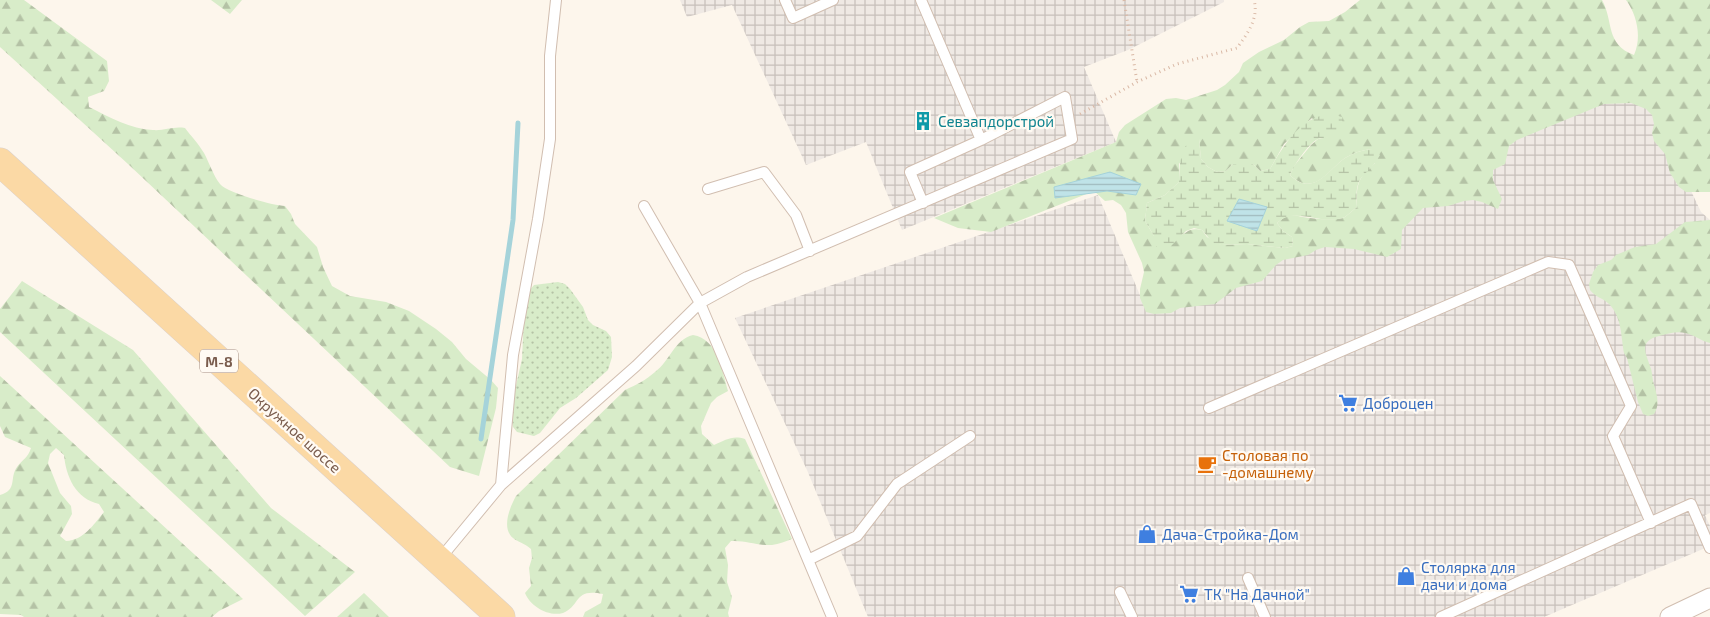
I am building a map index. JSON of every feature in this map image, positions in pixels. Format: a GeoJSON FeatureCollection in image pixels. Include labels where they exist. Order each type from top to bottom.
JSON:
{"type":"FeatureCollection","features":[{"type":"Feature","properties":{"kind":"main road","name":"Окружное шоссе"},"geometry":{"type":"LineString","coordinates":[[0,162],[501,617]]}},
{"type":"Feature","properties":{"kind":"street"},"geometry":{"type":"LineString","coordinates":[[1670,617],[1710,598]]}},
{"type":"Feature","properties":{"kind":"lane"},"geometry":{"type":"LineString","coordinates":[[501,484],[513,355],[538,219],[550,139],[550,56],[556,0]]}},
{"type":"Feature","properties":{"kind":"lane"},"geometry":{"type":"LineString","coordinates":[[785,0],[793,18],[834,0]]}},
{"type":"Feature","properties":{"kind":"lane"},"geometry":{"type":"LineString","coordinates":[[921,0],[981,140]]}},
{"type":"Feature","properties":{"kind":"lane"},"geometry":{"type":"LineString","coordinates":[[438,561],[501,484],[636,366],[700,303],[747,277],[923,203],[1072,139],[1065,97],[981,140],[910,172],[923,203]]}},
{"type":"Feature","properties":{"kind":"lane"},"geometry":{"type":"LineString","coordinates":[[708,189],[764,172],[796,215],[810,250]]}},
{"type":"Feature","properties":{"kind":"lane"},"geometry":{"type":"LineString","coordinates":[[644,206],[700,303],[832,617]]}},
{"type":"Feature","properties":{"kind":"lane"},"geometry":{"type":"LineString","coordinates":[[1209,408],[1548,262],[1569,265],[1631,406],[1613,436],[1651,523]]}},
{"type":"Feature","properties":{"kind":"lane"},"geometry":{"type":"LineString","coordinates":[[808,560],[857,536],[897,484],[970,436]]}},
{"type":"Feature","properties":{"kind":"lane"},"geometry":{"type":"LineString","coordinates":[[1442,617],[1691,504],[1710,548]]}},
{"type":"Feature","properties":{"kind":"lane"},"geometry":{"type":"LineString","coordinates":[[1248,578],[1265,617]]}},
{"type":"Feature","properties":{"kind":"lane"},"geometry":{"type":"LineString","coordinates":[[1120,592],[1132,617]]}},
{"type":"Feature","properties":{"kind":"path"},"geometry":{"type":"LineString","coordinates":[[1124,0],[1137,82]]}},
{"type":"Feature","properties":{"kind":"path"},"geometry":{"type":"LineString","coordinates":[[1069,120],[1137,82],[1177,64],[1237,48],[1252,27],[1254,0]]}},
{"type":"Feature","properties":{"kind":"shaded area","name":"Севзапдорстрой"},"geometry":{"type":"Polygon","coordinates":[[[680,0],[1224,0],[1224,2],[1128,50],[1084,67],[1116,142],[902,230],[866,142],[806,165],[732,5],[687,17],[680,0]]]}},
{"type":"Feature","properties":{"kind":"shaded area"},"geometry":{"type":"Polygon","coordinates":[[[1637,77],[1701,212],[1710,220],[1710,513],[1705,515],[1710,526],[1710,546],[1544,617],[868,617],[807,470],[735,318],[1098,195],[1147,312],[1505,164],[1509,137],[1637,77]]]}},
{"type":"Feature","properties":{"kind":"green space"},"geometry":{"type":"Polygon","coordinates":[[[0,0],[24,0],[107,61],[109,81],[104,91],[88,97],[89,107],[120,122],[145,129],[185,128],[202,149],[220,184],[231,191],[250,198],[285,206],[295,224],[317,247],[323,267],[332,286],[350,296],[386,302],[409,311],[452,342],[466,359],[491,380],[498,388],[496,408],[479,476],[450,467],[128,164],[0,47],[0,0]]]}},
{"type":"Feature","properties":{"kind":"green space"},"geometry":{"type":"Polygon","coordinates":[[[211,0],[242,0],[230,14],[211,0]]]}},
{"type":"Feature","properties":{"kind":"green space"},"geometry":{"type":"Polygon","coordinates":[[[1360,0],[1602,0],[1614,39],[1618,45],[1634,55],[1638,41],[1637,26],[1633,12],[1626,0],[1710,0],[1710,192],[1686,192],[1679,187],[1670,173],[1665,154],[1654,141],[1652,115],[1646,109],[1631,103],[1604,104],[1517,140],[1509,146],[1505,164],[1493,170],[1493,180],[1502,199],[1498,209],[1473,200],[1448,206],[1423,208],[1402,230],[1401,249],[1387,257],[1354,249],[1325,247],[1308,255],[1283,260],[1262,281],[1236,288],[1215,304],[1180,308],[1171,313],[1154,314],[1146,312],[1140,298],[1144,272],[1128,232],[1126,213],[1121,205],[1113,200],[1105,201],[1094,191],[991,232],[958,228],[934,218],[1116,142],[1119,132],[1125,125],[1166,99],[1186,100],[1217,90],[1239,72],[1243,63],[1259,52],[1284,40],[1300,27],[1309,22],[1329,21],[1345,12],[1360,0]],[[1312,118],[1284,144],[1270,169],[1260,171],[1253,164],[1233,164],[1226,171],[1217,172],[1208,167],[1201,159],[1199,139],[1179,164],[1179,182],[1165,195],[1147,203],[1145,221],[1154,236],[1154,245],[1197,229],[1202,230],[1207,237],[1221,245],[1247,244],[1285,248],[1293,246],[1292,237],[1283,231],[1277,223],[1282,219],[1290,216],[1328,219],[1345,217],[1357,207],[1359,182],[1375,163],[1371,149],[1345,158],[1320,180],[1313,183],[1306,184],[1290,175],[1294,166],[1311,145],[1318,139],[1328,137],[1312,118]]]}},
{"type":"Feature","properties":{"kind":"green space"},"geometry":{"type":"Polygon","coordinates":[[[1332,114],[1342,117],[1343,127],[1335,134],[1319,139],[1310,145],[1290,175],[1306,184],[1313,183],[1320,180],[1345,158],[1354,153],[1371,149],[1380,155],[1359,181],[1357,187],[1357,207],[1345,217],[1328,220],[1301,216],[1284,218],[1277,223],[1283,231],[1292,237],[1293,246],[1285,248],[1247,244],[1221,245],[1213,243],[1202,230],[1194,228],[1186,231],[1169,248],[1161,249],[1154,245],[1154,236],[1145,221],[1147,203],[1165,195],[1179,182],[1182,155],[1190,139],[1199,139],[1201,159],[1208,167],[1217,172],[1226,171],[1233,164],[1253,164],[1260,171],[1270,169],[1281,150],[1302,126],[1321,116],[1332,114]]]}},
{"type":"Feature","properties":{"kind":"green space"},"geometry":{"type":"Polygon","coordinates":[[[1710,220],[1710,343],[1682,332],[1659,336],[1648,341],[1645,352],[1651,369],[1658,402],[1654,414],[1648,416],[1643,414],[1638,402],[1627,358],[1624,353],[1616,315],[1609,304],[1590,290],[1589,284],[1593,272],[1598,265],[1611,260],[1616,255],[1635,247],[1656,244],[1685,222],[1710,220]]]}},
{"type":"Feature","properties":{"kind":"green space"},"geometry":{"type":"Polygon","coordinates":[[[22,281],[133,350],[271,508],[355,572],[305,616],[0,332],[0,309],[22,281]]]}},
{"type":"Feature","properties":{"kind":"green space"},"geometry":{"type":"Polygon","coordinates":[[[558,282],[565,284],[570,289],[583,307],[588,320],[593,325],[606,331],[611,337],[612,357],[608,370],[576,398],[560,408],[540,433],[534,436],[517,432],[513,427],[512,421],[515,390],[522,359],[524,316],[529,291],[534,285],[558,282]]]}},
{"type":"Feature","properties":{"kind":"green space"},"geometry":{"type":"Polygon","coordinates":[[[693,335],[708,343],[718,357],[728,391],[711,403],[701,426],[702,434],[714,445],[733,438],[745,439],[792,539],[772,545],[731,541],[725,548],[728,565],[727,582],[732,597],[728,613],[729,617],[583,617],[585,612],[601,603],[603,594],[593,593],[587,593],[582,596],[569,610],[563,613],[551,613],[540,609],[527,598],[525,593],[531,586],[529,568],[532,558],[531,549],[509,534],[507,523],[509,511],[516,496],[625,390],[652,375],[681,341],[693,335]]]}},
{"type":"Feature","properties":{"kind":"green space"},"geometry":{"type":"Polygon","coordinates":[[[0,376],[243,599],[219,611],[212,617],[24,617],[21,615],[0,614],[0,495],[6,493],[11,487],[15,471],[31,448],[5,437],[0,426],[0,376]],[[56,448],[50,454],[48,463],[60,493],[71,506],[72,514],[60,536],[66,541],[83,535],[104,512],[99,504],[78,492],[70,479],[64,455],[56,448]]]}},
{"type":"Feature","properties":{"kind":"green space"},"geometry":{"type":"Polygon","coordinates":[[[364,593],[389,617],[337,617],[364,593]]]}},
{"type":"Feature","properties":{"kind":"water"},"geometry":{"type":"Polygon","coordinates":[[[1110,172],[1141,184],[1136,195],[1107,191],[1055,198],[1054,187],[1110,172]]]}},
{"type":"Feature","properties":{"kind":"water"},"geometry":{"type":"Polygon","coordinates":[[[1239,199],[1267,207],[1257,231],[1227,221],[1239,199]]]}},
{"type":"Feature","properties":{"kind":"waterway"},"geometry":{"type":"LineString","coordinates":[[481,439],[513,220],[518,123]]}},
{"type":"Feature","properties":{"kind":"place","name":"Севзапдорстрой"},"geometry":{"type":"Point","coordinates":[923,121]}},
{"type":"Feature","properties":{"kind":"place","name":"Доброцен"},"geometry":{"type":"Point","coordinates":[1348,403]}},
{"type":"Feature","properties":{"kind":"place","name":"Столовая по -домашнему"},"geometry":{"type":"Point","coordinates":[1207,464]}},
{"type":"Feature","properties":{"kind":"place","name":"Дача-Стройка-Дом"},"geometry":{"type":"Point","coordinates":[1147,534]}},
{"type":"Feature","properties":{"kind":"place","name":"Столярка для дачи и дома"},"geometry":{"type":"Point","coordinates":[1406,576]}},
{"type":"Feature","properties":{"kind":"place","name":"ТК \"На Дачной\""},"geometry":{"type":"Point","coordinates":[1189,594]}}]}
